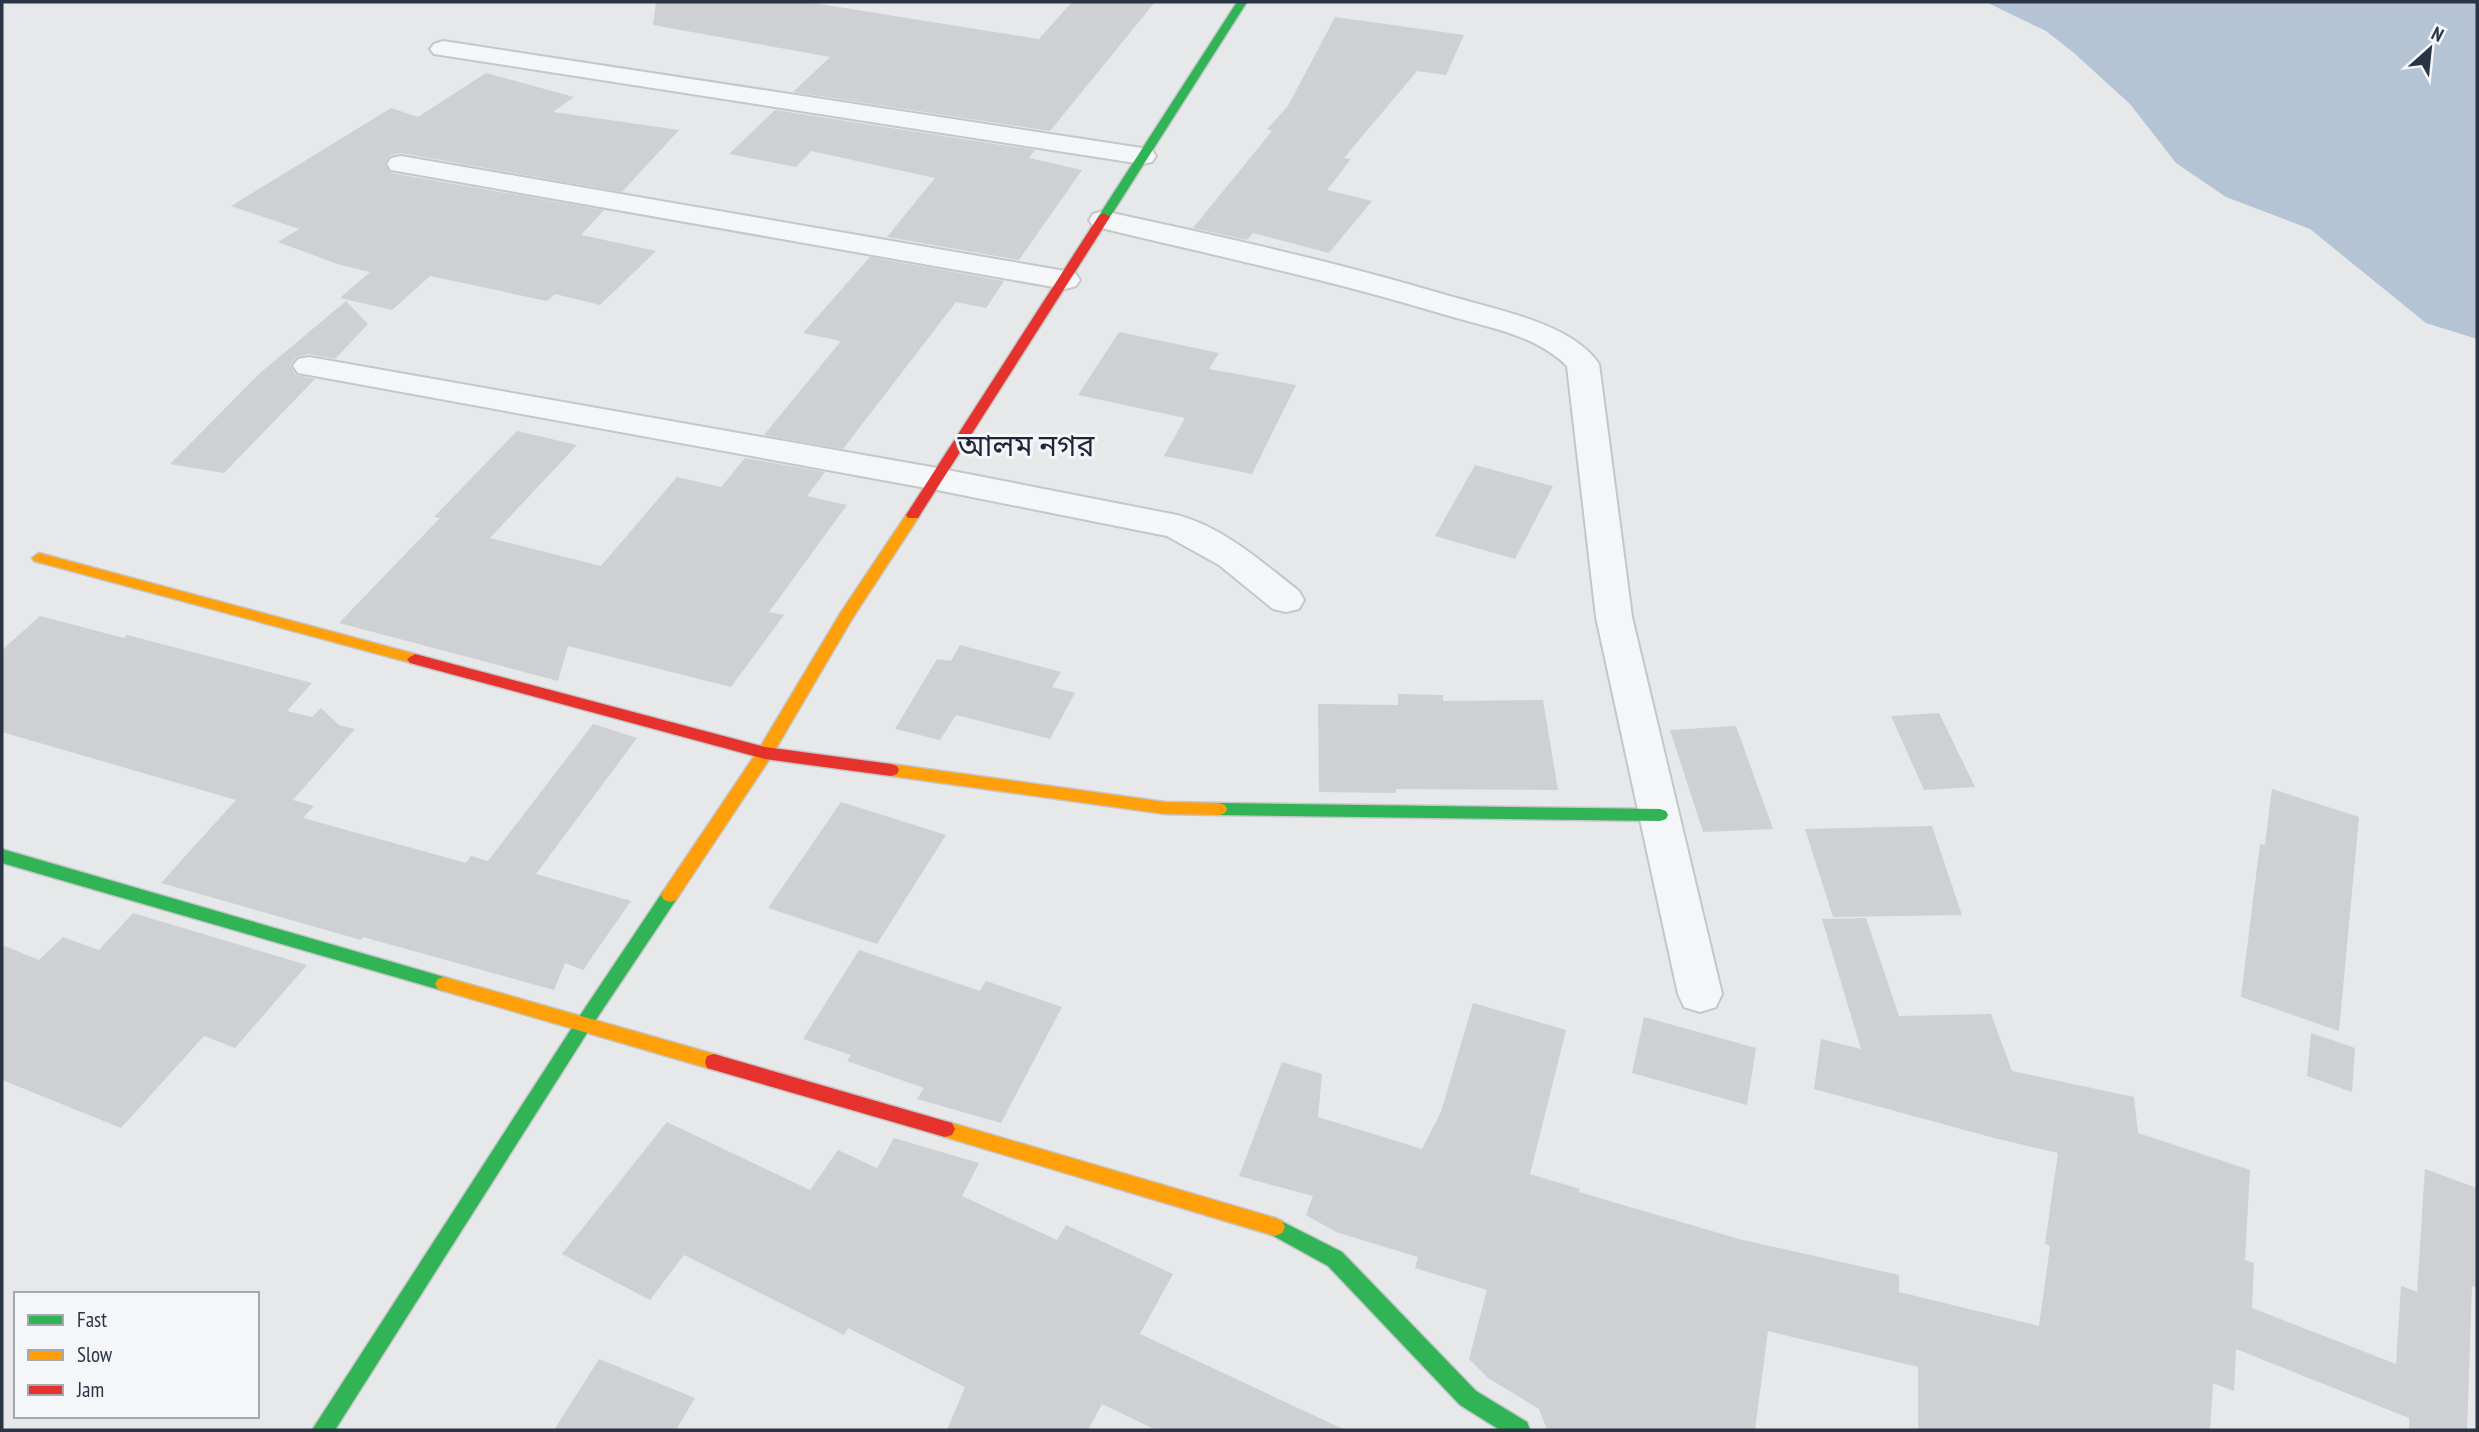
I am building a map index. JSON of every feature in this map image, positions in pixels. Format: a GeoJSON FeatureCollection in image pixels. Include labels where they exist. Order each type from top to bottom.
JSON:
{"type":"FeatureCollection","features":[{"type":"Feature","properties":{"kind":"street"},"geometry":{"type":"LineString","coordinates":[[323,1430],[583,1025],[765,753],[846,616],[937,479],[1242,2]]}},
{"type":"Feature","properties":{"kind":"street"},"geometry":{"type":"LineString","coordinates":[[443,49],[1142,156]]}},
{"type":"Feature","properties":{"kind":"street"},"geometry":{"type":"LineString","coordinates":[[401,164],[1065,280]]}},
{"type":"Feature","properties":{"kind":"street"},"geometry":{"type":"LineString","coordinates":[[1103,220],[1268,255],[1449,306],[1546,337],[1570,349],[1583,364],[1614,617],[1700,994]]}},
{"type":"Feature","properties":{"kind":"street"},"geometry":{"type":"LineString","coordinates":[[309,366],[937,479],[1177,526],[1232,557],[1286,600]]}},
{"type":"Feature","properties":{"kind":"street"},"geometry":{"type":"LineString","coordinates":[[39,558],[765,753],[1165,808],[1660,815]]}},
{"type":"Feature","properties":{"kind":"street"},"geometry":{"type":"LineString","coordinates":[[2,856],[1268,1223],[1335,1259],[1468,1398],[1519,1430]]}},
{"type":"Feature","properties":{"kind":"water"},"geometry":{"type":"Polygon","coordinates":[[[1986,2],[2477,2],[2477,339],[2426,323],[2310,229],[2226,197],[2176,163],[2130,104],[2074,53],[2046,31],[1986,2]]]}},
{"type":"Feature","properties":{"kind":"building"},"geometry":{"type":"Polygon","coordinates":[[[656,2],[807,2],[1039,39],[1072,2],[1155,2],[1050,131],[793,92],[830,57],[653,25],[656,2]]]}},
{"type":"Feature","properties":{"kind":"building"},"geometry":{"type":"Polygon","coordinates":[[[1335,17],[1464,35],[1446,75],[1417,71],[1344,158],[1351,159],[1327,190],[1372,201],[1329,253],[1253,233],[1247,240],[1193,228],[1272,131],[1267,129],[1288,106],[1335,17]]]}},
{"type":"Feature","properties":{"kind":"building"},"geometry":{"type":"Polygon","coordinates":[[[486,73],[574,97],[553,112],[679,130],[622,192],[401,153],[390,155],[385,163],[391,173],[604,210],[581,235],[656,251],[600,305],[555,294],[547,301],[430,276],[392,310],[340,298],[370,272],[337,264],[278,242],[299,229],[231,206],[391,108],[418,117],[486,73]]]}},
{"type":"Feature","properties":{"kind":"building"},"geometry":{"type":"Polygon","coordinates":[[[775,110],[1035,150],[1029,158],[1082,170],[1019,260],[887,237],[935,178],[811,151],[796,167],[729,154],[775,110]]]}},
{"type":"Feature","properties":{"kind":"building"},"geometry":{"type":"Polygon","coordinates":[[[870,257],[1004,281],[986,308],[956,302],[843,449],[764,435],[841,341],[803,333],[870,257]]]}},
{"type":"Feature","properties":{"kind":"building"},"geometry":{"type":"Polygon","coordinates":[[[346,301],[368,324],[335,359],[309,354],[296,357],[290,366],[296,375],[315,379],[224,473],[170,464],[260,373],[346,301]]]}},
{"type":"Feature","properties":{"kind":"building"},"geometry":{"type":"Polygon","coordinates":[[[1119,332],[1219,353],[1209,369],[1296,385],[1252,474],[1164,456],[1185,418],[1078,395],[1119,332]]]}},
{"type":"Feature","properties":{"kind":"building"},"geometry":{"type":"Polygon","coordinates":[[[517,431],[577,445],[490,538],[601,566],[677,477],[721,487],[745,458],[825,472],[807,496],[847,505],[769,612],[784,615],[731,687],[568,646],[558,681],[339,623],[440,518],[434,517],[517,431]]]}},
{"type":"Feature","properties":{"kind":"building"},"geometry":{"type":"Polygon","coordinates":[[[1475,465],[1553,486],[1515,559],[1435,536],[1475,465]]]}},
{"type":"Feature","properties":{"kind":"building"},"geometry":{"type":"Polygon","coordinates":[[[40,616],[124,638],[127,635],[312,683],[287,711],[312,717],[321,708],[339,725],[355,729],[293,800],[314,806],[303,818],[466,863],[471,856],[488,861],[593,724],[637,738],[536,874],[631,901],[583,970],[565,963],[554,990],[363,937],[361,940],[161,883],[236,800],[2,732],[2,650],[40,616]]]}},
{"type":"Feature","properties":{"kind":"building"},"geometry":{"type":"Polygon","coordinates":[[[960,645],[1061,672],[1052,687],[1075,693],[1050,739],[956,715],[940,740],[895,729],[937,659],[951,661],[960,645]]]}},
{"type":"Feature","properties":{"kind":"building"},"geometry":{"type":"Polygon","coordinates":[[[1398,694],[1443,695],[1443,701],[1543,700],[1558,790],[1396,789],[1396,793],[1319,792],[1318,704],[1398,705],[1398,694]]]}},
{"type":"Feature","properties":{"kind":"building"},"geometry":{"type":"Polygon","coordinates":[[[1939,713],[1975,787],[1924,790],[1891,716],[1939,713]]]}},
{"type":"Feature","properties":{"kind":"building"},"geometry":{"type":"Polygon","coordinates":[[[1736,726],[1773,829],[1703,832],[1670,730],[1736,726]]]}},
{"type":"Feature","properties":{"kind":"building"},"geometry":{"type":"Polygon","coordinates":[[[2272,789],[2359,817],[2339,1031],[2241,997],[2260,844],[2265,845],[2272,789]]]}},
{"type":"Feature","properties":{"kind":"building"},"geometry":{"type":"Polygon","coordinates":[[[841,802],[946,835],[877,944],[768,908],[841,802]]]}},
{"type":"Feature","properties":{"kind":"building"},"geometry":{"type":"Polygon","coordinates":[[[1932,826],[1962,915],[1833,917],[1805,829],[1932,826]]]}},
{"type":"Feature","properties":{"kind":"building"},"geometry":{"type":"Polygon","coordinates":[[[133,913],[307,965],[235,1048],[204,1036],[121,1128],[2,1080],[2,945],[39,960],[63,937],[99,950],[133,913]]]}},
{"type":"Feature","properties":{"kind":"building"},"geometry":{"type":"Polygon","coordinates":[[[1866,918],[1899,1016],[1991,1014],[2012,1071],[2134,1097],[2138,1133],[2250,1170],[2245,1260],[2254,1263],[2252,1308],[2396,1364],[2401,1286],[2417,1292],[2425,1169],[2477,1188],[2477,1288],[2472,1286],[2467,1430],[2409,1430],[2409,1418],[2236,1349],[2234,1391],[2213,1383],[2210,1430],[1918,1430],[1918,1367],[1768,1331],[1755,1430],[1547,1430],[1539,1409],[1488,1378],[1469,1359],[1487,1290],[1415,1268],[1418,1257],[1336,1232],[1306,1215],[1313,1196],[1239,1176],[1282,1062],[1322,1074],[1318,1117],[1422,1149],[1441,1112],[1473,1003],[1566,1030],[1530,1174],[1580,1189],[1579,1192],[1739,1239],[1899,1275],[1899,1292],[2039,1326],[2050,1246],[2045,1244],[2058,1153],[1814,1089],[1821,1039],[1861,1049],[1822,919],[1866,918]]]}},
{"type":"Feature","properties":{"kind":"building"},"geometry":{"type":"Polygon","coordinates":[[[859,950],[980,991],[986,981],[1062,1007],[1001,1123],[917,1099],[924,1088],[847,1061],[851,1055],[803,1039],[859,950]]]}},
{"type":"Feature","properties":{"kind":"building"},"geometry":{"type":"Polygon","coordinates":[[[1644,1017],[1756,1048],[1747,1105],[1632,1073],[1644,1017]]]}},
{"type":"Feature","properties":{"kind":"building"},"geometry":{"type":"Polygon","coordinates":[[[2311,1033],[2355,1048],[2352,1092],[2307,1076],[2311,1033]]]}},
{"type":"Feature","properties":{"kind":"building"},"geometry":{"type":"Polygon","coordinates":[[[667,1122],[810,1190],[838,1150],[877,1168],[894,1138],[979,1163],[962,1196],[1057,1240],[1066,1225],[1173,1274],[1140,1334],[1345,1430],[1156,1430],[1102,1404],[1088,1430],[947,1430],[965,1387],[848,1328],[844,1335],[684,1255],[650,1300],[562,1254],[667,1122]]]}},
{"type":"Feature","properties":{"kind":"building"},"geometry":{"type":"Polygon","coordinates":[[[599,1359],[695,1398],[676,1430],[554,1430],[599,1359]]]}},
{"type":"Feature","properties":{"kind":"traffic: fast"},"geometry":{"type":"LineString","coordinates":[[1104,217],[1242,2]]}},
{"type":"Feature","properties":{"kind":"traffic: fast"},"geometry":{"type":"LineString","coordinates":[[1219,809],[1660,815]]}},
{"type":"Feature","properties":{"kind":"traffic: fast"},"geometry":{"type":"LineString","coordinates":[[2,856],[444,984]]}},
{"type":"Feature","properties":{"kind":"traffic: fast"},"geometry":{"type":"LineString","coordinates":[[323,1430],[583,1025],[670,895]]}},
{"type":"Feature","properties":{"kind":"traffic: fast"},"geometry":{"type":"LineString","coordinates":[[1275,1227],[1335,1259],[1468,1398],[1519,1430]]}},
{"type":"Feature","properties":{"kind":"traffic: slow"},"geometry":{"type":"LineString","coordinates":[[670,895],[765,753],[846,616],[913,515]]}},
{"type":"Feature","properties":{"kind":"traffic: slow"},"geometry":{"type":"LineString","coordinates":[[39,558],[415,659]]}},
{"type":"Feature","properties":{"kind":"traffic: slow"},"geometry":{"type":"LineString","coordinates":[[891,770],[1165,808],[1219,809]]}},
{"type":"Feature","properties":{"kind":"traffic: slow"},"geometry":{"type":"LineString","coordinates":[[444,984],[714,1062]]}},
{"type":"Feature","properties":{"kind":"traffic: slow"},"geometry":{"type":"LineString","coordinates":[[945,1129],[1275,1227]]}},
{"type":"Feature","properties":{"kind":"traffic: jam"},"geometry":{"type":"LineString","coordinates":[[913,515],[1104,217]]}},
{"type":"Feature","properties":{"kind":"traffic: jam"},"geometry":{"type":"LineString","coordinates":[[415,659],[765,753],[891,770]]}},
{"type":"Feature","properties":{"kind":"traffic: jam"},"geometry":{"type":"LineString","coordinates":[[714,1062],[945,1129]]}},
{"type":"Feature","properties":{"kind":"district","name":"আলম নগর"},"geometry":{"type":"Point","coordinates":[1026,444]}}]}
